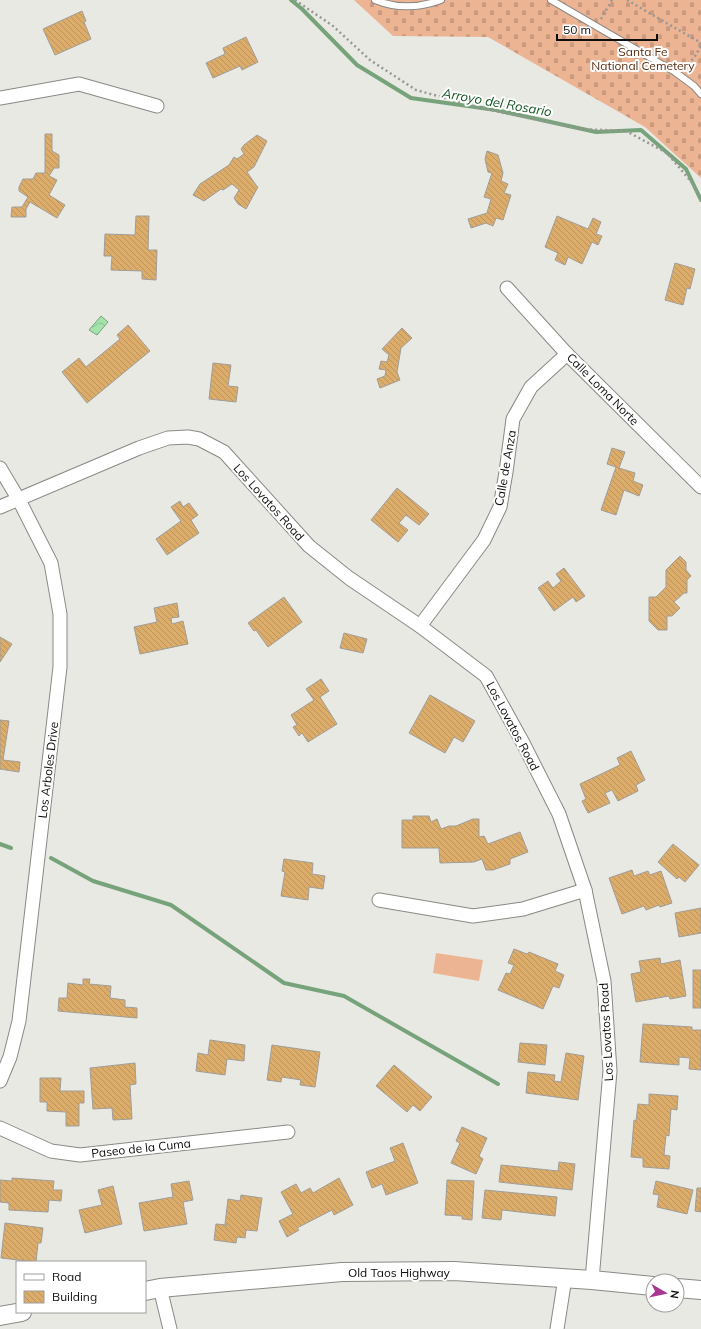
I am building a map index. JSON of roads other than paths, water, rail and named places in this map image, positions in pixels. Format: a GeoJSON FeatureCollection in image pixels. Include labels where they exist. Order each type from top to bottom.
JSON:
{"type":"FeatureCollection","features":[{"type":"Feature","properties":{"kind":"street"},"geometry":{"type":"LineString","coordinates":[[0,98],[79,84],[157,106]]}},
{"type":"Feature","properties":{"kind":"street","name":"Calle Loma Norte"},"geometry":{"type":"LineString","coordinates":[[507,288],[567,354],[701,488]]}},
{"type":"Feature","properties":{"kind":"street","name":"Calle de Anza"},"geometry":{"type":"LineString","coordinates":[[420,626],[484,540],[500,507],[513,420],[531,387],[567,354]]}},
{"type":"Feature","properties":{"kind":"street","name":"Los Lovatos Road"},"geometry":{"type":"LineString","coordinates":[[0,507],[139,448],[168,438],[188,437],[199,439],[224,452],[309,546],[349,578],[420,626],[486,676],[523,743],[559,814],[585,890],[604,981],[610,1071],[592,1280]]}},
{"type":"Feature","properties":{"kind":"street","name":"Los Arboles Drive"},"geometry":{"type":"LineString","coordinates":[[0,468],[19,500],[51,563],[60,614],[60,667],[18,1021],[10,1057],[0,1081]]}},
{"type":"Feature","properties":{"kind":"street"},"geometry":{"type":"LineString","coordinates":[[379,900],[473,916],[523,909],[585,890]]}},
{"type":"Feature","properties":{"kind":"street","name":"Paseo de la Cuma"},"geometry":{"type":"LineString","coordinates":[[0,1128],[51,1152],[80,1155],[288,1132]]}},
{"type":"Feature","properties":{"kind":"street","name":"Old Taos Highway"},"geometry":{"type":"LineString","coordinates":[[152,1290],[342,1272],[454,1271],[592,1280],[645,1285]]}},
{"type":"Feature","properties":{"kind":"street"},"geometry":{"type":"LineString","coordinates":[[557,1329],[565,1278]]}},
{"type":"Feature","properties":{"kind":"street"},"geometry":{"type":"LineString","coordinates":[[685,1289],[701,1290]]}},
{"type":"Feature","properties":{"kind":"street"},"geometry":{"type":"LineString","coordinates":[[152,1290],[170,1329]]}},
{"type":"Feature","properties":{"kind":"street"},"geometry":{"type":"LineString","coordinates":[[0,1316],[16,1313]]}},
{"type":"Feature","properties":{"kind":"lane"},"geometry":{"type":"LineString","coordinates":[[376,0],[392,6],[408,7],[426,5],[441,0]]}},
{"type":"Feature","properties":{"kind":"lane"},"geometry":{"type":"LineString","coordinates":[[551,0],[677,73],[694,86],[701,94]]}},
{"type":"Feature","properties":{"kind":"water"},"geometry":{"type":"Polygon","coordinates":[[[101,316],[108,322],[97,335],[89,330],[101,316]]]}},
{"type":"Feature","properties":{"kind":"waterway","name":"Arroyo del Rosario"},"geometry":{"type":"LineString","coordinates":[[291,0],[302,9],[357,65],[411,98],[496,110],[596,132],[641,130],[686,169],[701,200]]}},
{"type":"Feature","properties":{"kind":"waterway"},"geometry":{"type":"LineString","coordinates":[[0,844],[11,848]]}},
{"type":"Feature","properties":{"kind":"waterway"},"geometry":{"type":"LineString","coordinates":[[51,858],[93,881],[171,905],[284,983],[344,996],[498,1084]]}},
{"type":"Feature","properties":{"kind":"park label","name":"Santa Fe National Cemetery"},"geometry":{"type":"Point","coordinates":[643,58]}}]}
